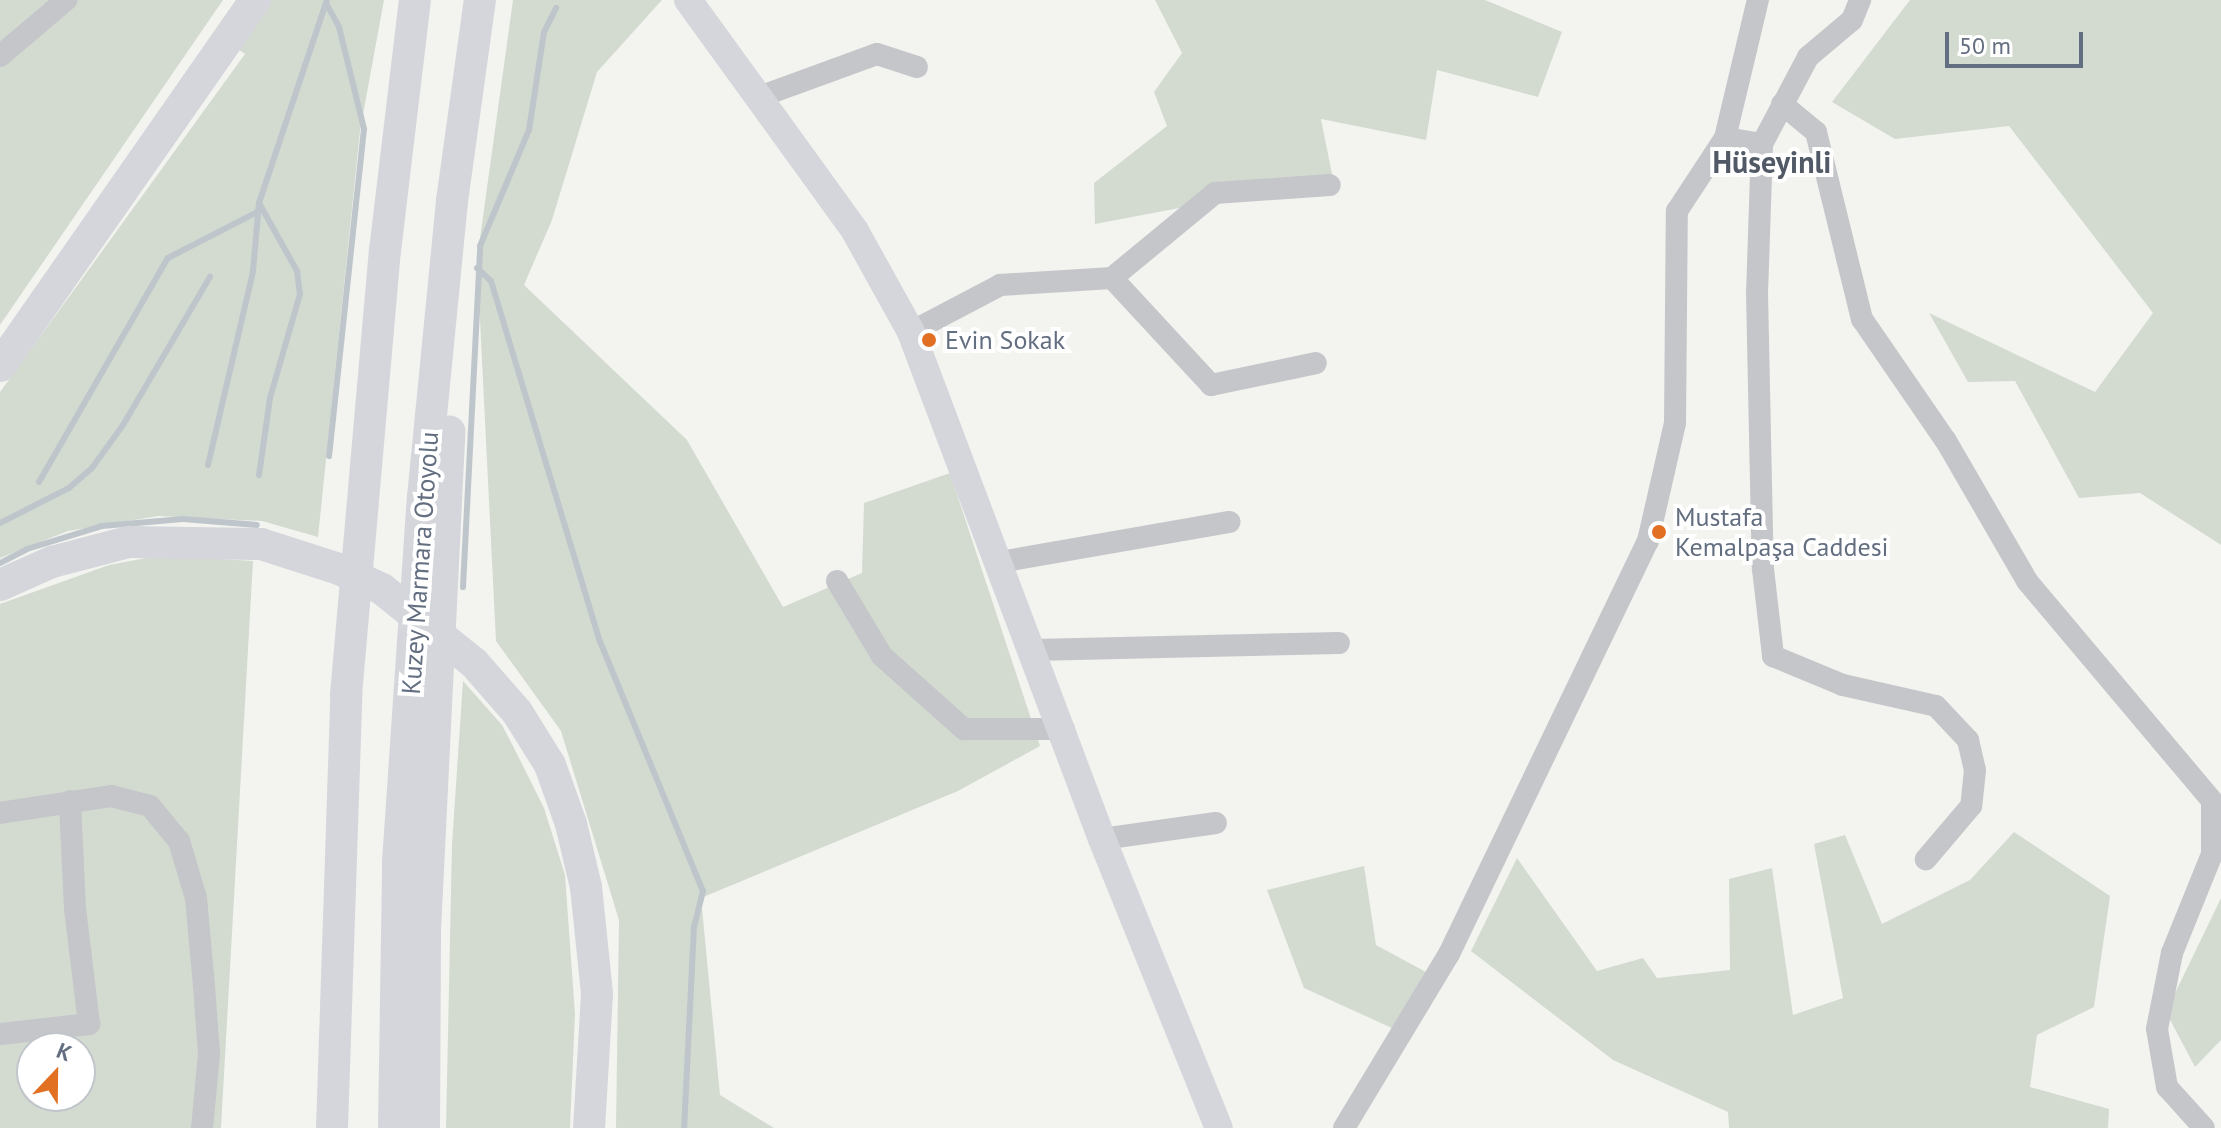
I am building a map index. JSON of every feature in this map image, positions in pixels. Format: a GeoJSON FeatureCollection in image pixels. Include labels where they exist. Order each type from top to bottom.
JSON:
{"type":"FeatureCollection","features":[{"type":"Feature","properties":{"kind":"highway"},"geometry":{"type":"LineString","coordinates":[[0,366],[255,0]]}},
{"type":"Feature","properties":{"kind":"highway"},"geometry":{"type":"LineString","coordinates":[[332,1128],[346,695],[385,251],[415,0]]}},
{"type":"Feature","properties":{"kind":"highway","name":"Kuzey Marmara Otoyolu"},"geometry":{"type":"LineString","coordinates":[[394,1128],[398,862],[423,497],[452,201],[480,0]]}},
{"type":"Feature","properties":{"kind":"highway"},"geometry":{"type":"LineString","coordinates":[[424,1128],[425,931],[448,494],[452,201]]}},
{"type":"Feature","properties":{"kind":"highway"},"geometry":{"type":"LineString","coordinates":[[0,585],[52,562],[129,542],[261,544],[339,569],[382,589],[474,663],[517,712],[550,765],[571,824],[588,900],[597,994],[589,1128]]}},
{"type":"Feature","properties":{"kind":"main road"},"geometry":{"type":"LineString","coordinates":[[688,0],[762,96],[855,231],[911,332],[1064,729],[1102,839],[1219,1128]]}},
{"type":"Feature","properties":{"kind":"street"},"geometry":{"type":"LineString","coordinates":[[0,56],[66,0]]}},
{"type":"Feature","properties":{"kind":"street"},"geometry":{"type":"LineString","coordinates":[[1344,1128],[1449,954],[1648,541],[1675,423],[1677,211],[1725,138],[1758,0]]}},
{"type":"Feature","properties":{"kind":"street"},"geometry":{"type":"LineString","coordinates":[[1860,0],[1852,20],[1808,57],[1762,144],[1757,292],[1763,569],[1773,656],[1843,685],[1936,706],[1968,740],[1975,770],[1971,806],[1926,859]]}},
{"type":"Feature","properties":{"kind":"street"},"geometry":{"type":"LineString","coordinates":[[762,96],[877,54],[917,67]]}},
{"type":"Feature","properties":{"kind":"street"},"geometry":{"type":"LineString","coordinates":[[1782,104],[1816,132],[1862,319],[1946,441],[2027,581],[2212,801],[2212,854],[2172,953],[2157,1029],[2167,1087],[2204,1128]]}},
{"type":"Feature","properties":{"kind":"street"},"geometry":{"type":"LineString","coordinates":[[1725,138],[1762,144]]}},
{"type":"Feature","properties":{"kind":"street"},"geometry":{"type":"LineString","coordinates":[[911,332],[1000,285],[1112,278],[1215,193],[1330,185]]}},
{"type":"Feature","properties":{"kind":"street"},"geometry":{"type":"LineString","coordinates":[[1112,278],[1211,385],[1316,363]]}},
{"type":"Feature","properties":{"kind":"street"},"geometry":{"type":"LineString","coordinates":[[1000,562],[1230,522]]}},
{"type":"Feature","properties":{"kind":"street"},"geometry":{"type":"LineString","coordinates":[[837,581],[882,656],[964,729],[1064,729]]}},
{"type":"Feature","properties":{"kind":"street"},"geometry":{"type":"LineString","coordinates":[[1033,650],[1339,643]]}},
{"type":"Feature","properties":{"kind":"street"},"geometry":{"type":"LineString","coordinates":[[0,813],[111,796],[150,806],[179,841],[196,898],[204,986],[209,1054],[202,1128]]}},
{"type":"Feature","properties":{"kind":"street"},"geometry":{"type":"LineString","coordinates":[[0,1034],[89,1024],[75,909],[70,801]]}},
{"type":"Feature","properties":{"kind":"street"},"geometry":{"type":"LineString","coordinates":[[1102,839],[1216,823]]}},
{"type":"Feature","properties":{"kind":"shaded area"},"geometry":{"type":"Polygon","coordinates":[[[0,0],[223,0],[0,325],[0,0]]]}},
{"type":"Feature","properties":{"kind":"shaded area"},"geometry":{"type":"Polygon","coordinates":[[[270,0],[384,0],[360,131],[318,537],[262,521],[158,516],[68,531],[0,558],[0,392],[245,54],[238,49],[270,0]]]}},
{"type":"Feature","properties":{"kind":"shaded area"},"geometry":{"type":"Polygon","coordinates":[[[513,0],[662,0],[597,72],[552,220],[524,285],[687,440],[783,607],[862,573],[864,503],[950,473],[1040,746],[958,791],[701,898],[720,1095],[774,1128],[616,1128],[619,920],[561,731],[496,641],[477,260],[513,0]]]}},
{"type":"Feature","properties":{"kind":"shaded area"},"geometry":{"type":"Polygon","coordinates":[[[1155,0],[1485,0],[1562,32],[1538,97],[1437,70],[1426,140],[1321,119],[1333,179],[1095,224],[1094,183],[1167,126],[1154,92],[1182,53],[1155,0]]]}},
{"type":"Feature","properties":{"kind":"shaded area"},"geometry":{"type":"Polygon","coordinates":[[[1910,0],[2221,0],[2221,545],[2140,493],[2079,498],[2015,381],[1968,382],[1929,313],[2095,392],[2153,313],[2009,126],[1895,139],[1832,102],[1910,0]]]}},
{"type":"Feature","properties":{"kind":"shaded area"},"geometry":{"type":"Polygon","coordinates":[[[162,555],[253,561],[221,1128],[0,1128],[0,604],[109,565],[162,555]]]}},
{"type":"Feature","properties":{"kind":"shaded area"},"geometry":{"type":"Polygon","coordinates":[[[463,681],[502,725],[544,808],[565,875],[575,1014],[570,1128],[446,1128],[452,844],[463,681]]]}},
{"type":"Feature","properties":{"kind":"shaded area"},"geometry":{"type":"Polygon","coordinates":[[[2014,832],[2110,896],[2094,1007],[2037,1035],[2030,1087],[2109,1109],[2108,1128],[1729,1128],[1728,1112],[1613,1060],[1471,951],[1517,858],[1597,971],[1643,958],[1657,978],[1730,970],[1729,879],[1772,868],[1793,1015],[1843,998],[1814,844],[1845,835],[1882,924],[1970,880],[2014,832]]]}},
{"type":"Feature","properties":{"kind":"shaded area"},"geometry":{"type":"Polygon","coordinates":[[[1364,866],[1376,945],[1426,972],[1394,1029],[1304,988],[1267,890],[1364,866]]]}},
{"type":"Feature","properties":{"kind":"shaded area"},"geometry":{"type":"Polygon","coordinates":[[[2221,898],[2221,1040],[2195,1067],[2166,1012],[2221,898]]]}},
{"type":"Feature","properties":{"kind":"waterway"},"geometry":{"type":"LineString","coordinates":[[208,465],[253,271],[259,203],[327,0]]}},
{"type":"Feature","properties":{"kind":"waterway"},"geometry":{"type":"LineString","coordinates":[[327,5],[339,27],[364,129],[329,456]]}},
{"type":"Feature","properties":{"kind":"waterway"},"geometry":{"type":"LineString","coordinates":[[463,587],[480,246],[529,130],[544,32],[556,8]]}},
{"type":"Feature","properties":{"kind":"waterway"},"geometry":{"type":"LineString","coordinates":[[259,203],[297,271],[300,294],[270,398],[259,475]]}},
{"type":"Feature","properties":{"kind":"waterway"},"geometry":{"type":"LineString","coordinates":[[39,482],[168,258],[259,211]]}},
{"type":"Feature","properties":{"kind":"waterway"},"geometry":{"type":"LineString","coordinates":[[477,268],[491,281],[599,639],[703,891],[694,926],[684,1128]]}},
{"type":"Feature","properties":{"kind":"waterway"},"geometry":{"type":"LineString","coordinates":[[0,523],[69,488],[92,468],[123,425],[210,277]]}},
{"type":"Feature","properties":{"kind":"waterway"},"geometry":{"type":"LineString","coordinates":[[0,563],[27,549],[102,526],[183,519],[257,525]]}},
{"type":"Feature","properties":{"kind":"place","name":"Evin Sokak"},"geometry":{"type":"Point","coordinates":[929,340]}},
{"type":"Feature","properties":{"kind":"place","name":"Mustafa Kemalpaşa Caddesi"},"geometry":{"type":"Point","coordinates":[1659,532]}},
{"type":"Feature","properties":{"kind":"district","name":"Hüseyinli"},"geometry":{"type":"Point","coordinates":[1772,162]}}]}
